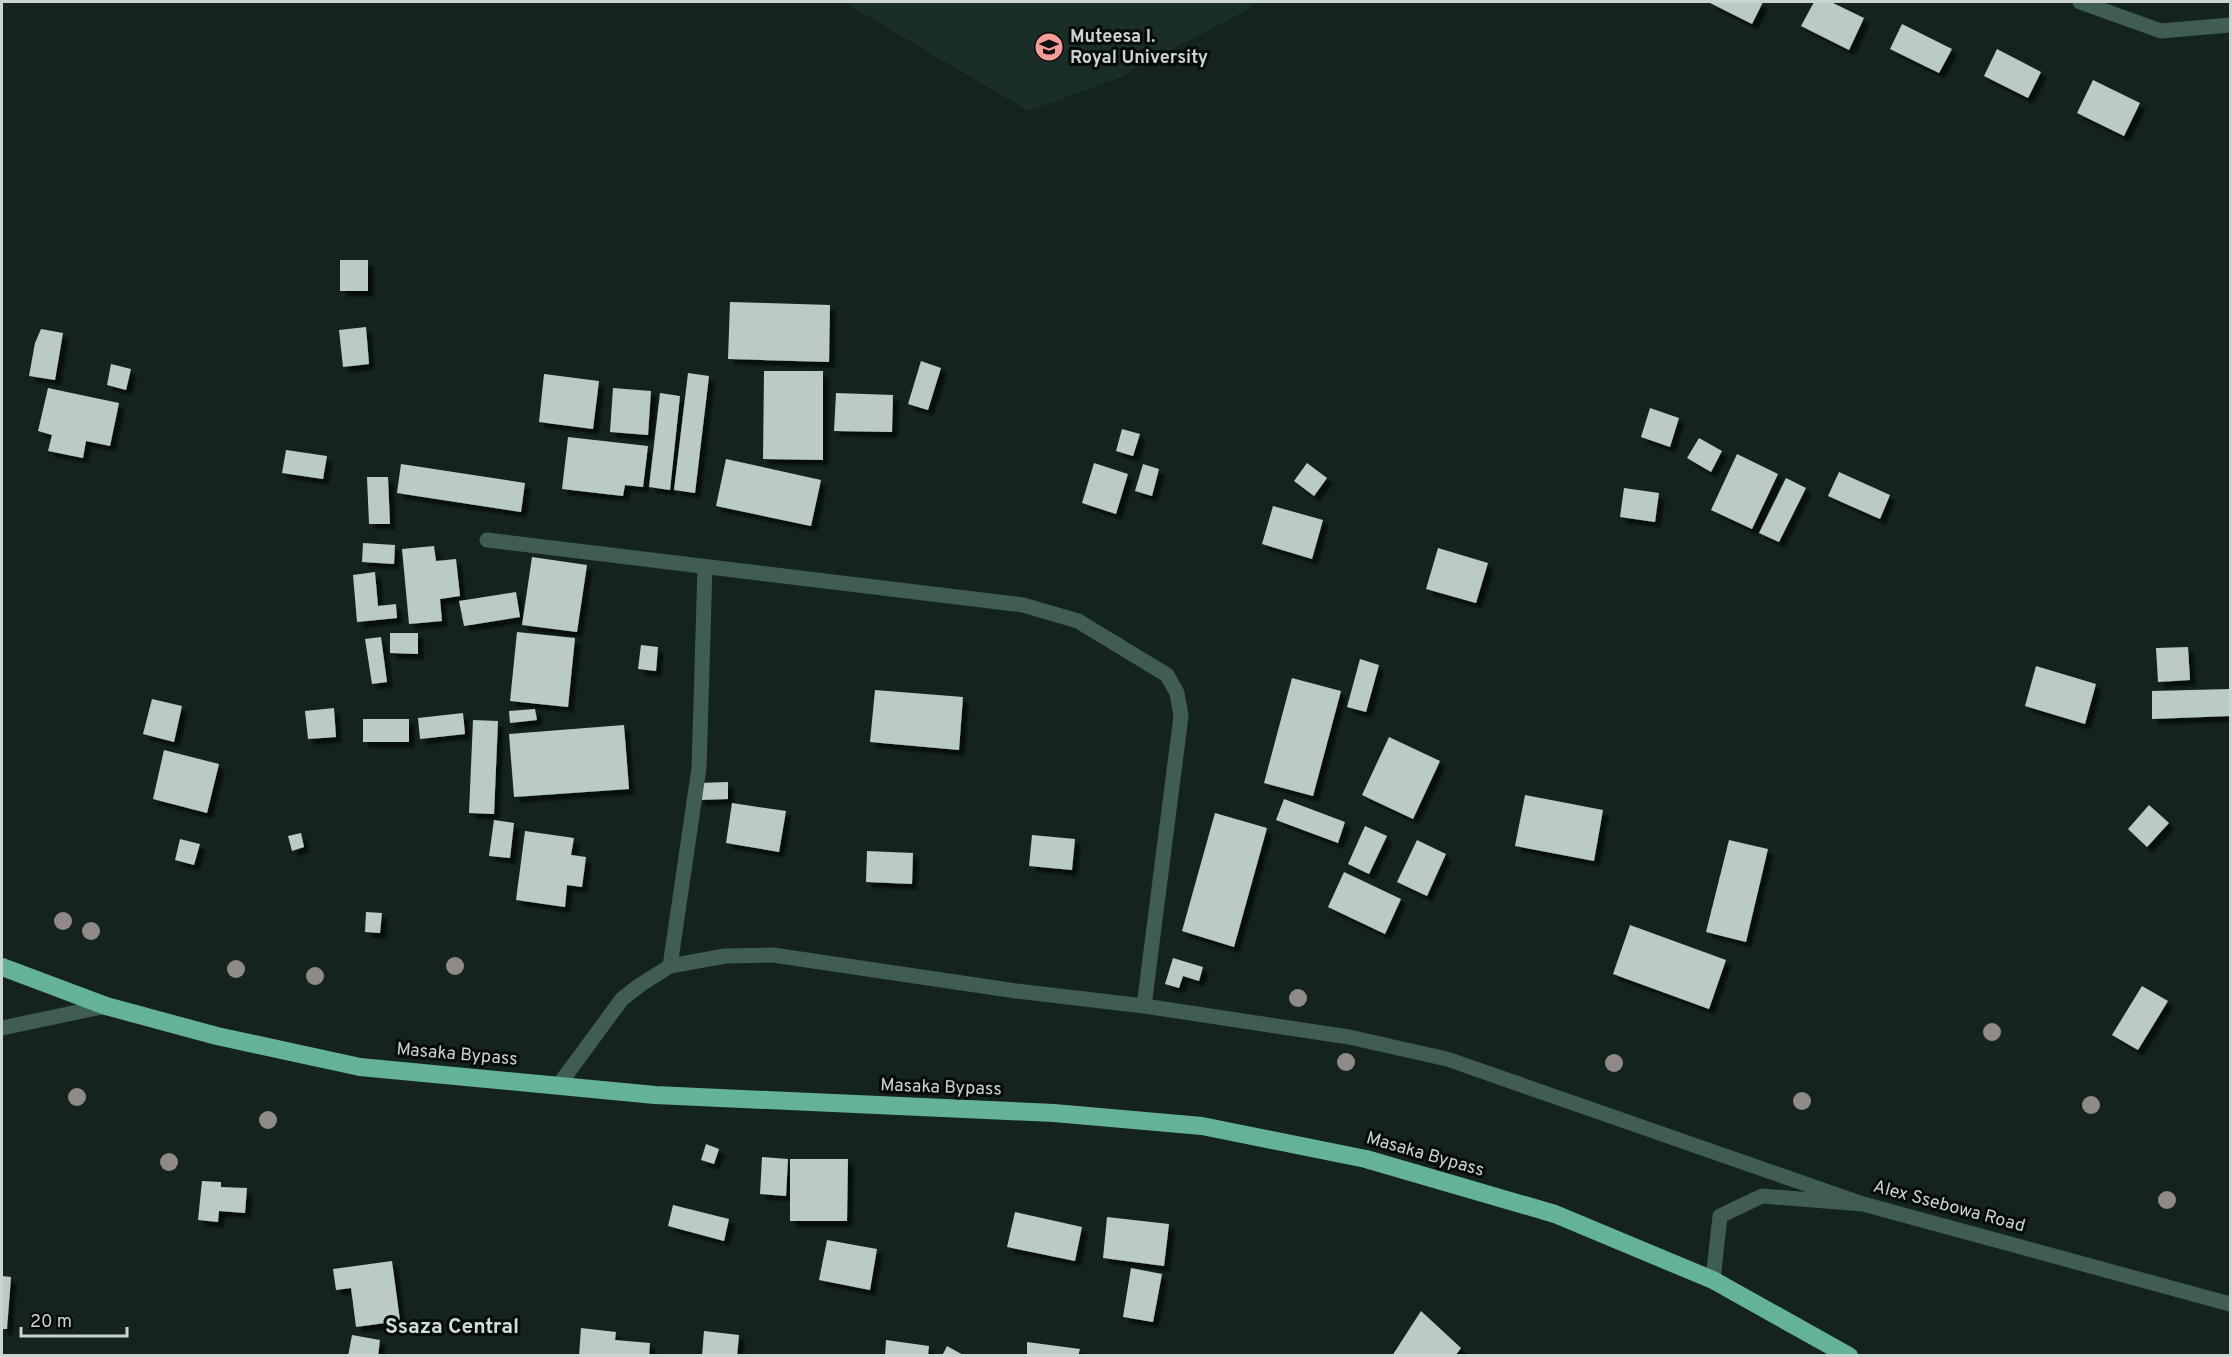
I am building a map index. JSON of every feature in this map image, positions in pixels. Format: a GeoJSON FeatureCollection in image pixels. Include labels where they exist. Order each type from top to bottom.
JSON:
{"type":"FeatureCollection","features":[{"type":"Feature","properties":{"kind":"highway","name":"Masaka Bypass"},"geometry":{"type":"LineString","coordinates":[[2,967],[106,1006],[217,1036],[360,1067],[655,1095],[1054,1113],[1202,1126],[1366,1159],[1555,1214],[1713,1280],[1850,1356]]}},
{"type":"Feature","properties":{"kind":"street"},"geometry":{"type":"LineString","coordinates":[[2080,2],[2160,31],[2230,25]]}},
{"type":"Feature","properties":{"kind":"street"},"geometry":{"type":"LineString","coordinates":[[488,540],[1023,605],[1078,621],[1167,675],[1178,693],[1180,716],[1144,1006]]}},
{"type":"Feature","properties":{"kind":"street"},"geometry":{"type":"LineString","coordinates":[[670,966],[699,768],[705,567]]}},
{"type":"Feature","properties":{"kind":"street"},"geometry":{"type":"LineString","coordinates":[[558,1086],[622,999],[670,966],[725,956],[773,955],[1349,1037],[1447,1059],[1863,1203]]}},
{"type":"Feature","properties":{"kind":"street"},"geometry":{"type":"LineString","coordinates":[[2,1028],[106,1006]]}},
{"type":"Feature","properties":{"kind":"street","name":"Alex Ssebowa Road"},"geometry":{"type":"LineString","coordinates":[[1713,1280],[1720,1216],[1762,1196],[1863,1203],[2230,1304]]}},
{"type":"Feature","properties":{"kind":"shaded area","name":"Muteesa I. Royal University"},"geometry":{"type":"Polygon","coordinates":[[[844,2],[1258,2],[1236,16],[1118,78],[1028,111],[844,2]]]}},
{"type":"Feature","properties":{"kind":"building"},"geometry":{"type":"Polygon","coordinates":[[[1708,2],[1763,2],[1752,24],[1708,2]]]}},
{"type":"Feature","properties":{"kind":"building"},"geometry":{"type":"Polygon","coordinates":[[[1814,2],[1831,2],[1864,18],[1849,50],[1801,26],[1814,2]]]}},
{"type":"Feature","properties":{"kind":"building"},"geometry":{"type":"Polygon","coordinates":[[[1902,24],[1952,49],[1939,73],[1890,49],[1902,24]]]}},
{"type":"Feature","properties":{"kind":"building"},"geometry":{"type":"Polygon","coordinates":[[[1997,49],[2041,72],[2028,98],[1984,76],[1997,49]]]}},
{"type":"Feature","properties":{"kind":"building"},"geometry":{"type":"Polygon","coordinates":[[[2093,80],[2140,103],[2124,136],[2077,113],[2093,80]]]}},
{"type":"Feature","properties":{"kind":"building"},"geometry":{"type":"Polygon","coordinates":[[[340,260],[368,260],[368,291],[340,291],[340,260]]]}},
{"type":"Feature","properties":{"kind":"building"},"geometry":{"type":"Polygon","coordinates":[[[730,302],[830,305],[829,362],[728,359],[730,302]]]}},
{"type":"Feature","properties":{"kind":"building"},"geometry":{"type":"Polygon","coordinates":[[[366,327],[369,364],[343,367],[339,330],[366,327]]]}},
{"type":"Feature","properties":{"kind":"building"},"geometry":{"type":"Polygon","coordinates":[[[41,329],[63,333],[55,380],[29,376],[35,343],[41,329]]]}},
{"type":"Feature","properties":{"kind":"building"},"geometry":{"type":"Polygon","coordinates":[[[921,361],[941,368],[928,410],[908,404],[921,361]]]}},
{"type":"Feature","properties":{"kind":"building"},"geometry":{"type":"Polygon","coordinates":[[[111,364],[131,369],[126,390],[107,385],[111,364]]]}},
{"type":"Feature","properties":{"kind":"building"},"geometry":{"type":"Polygon","coordinates":[[[764,371],[823,371],[823,460],[763,459],[764,371]]]}},
{"type":"Feature","properties":{"kind":"building"},"geometry":{"type":"Polygon","coordinates":[[[688,373],[709,376],[695,493],[674,490],[688,373]]]}},
{"type":"Feature","properties":{"kind":"building"},"geometry":{"type":"Polygon","coordinates":[[[544,374],[599,381],[593,429],[539,422],[544,374]]]}},
{"type":"Feature","properties":{"kind":"building"},"geometry":{"type":"Polygon","coordinates":[[[48,388],[119,403],[110,446],[86,441],[83,458],[48,451],[52,435],[38,431],[48,388]]]}},
{"type":"Feature","properties":{"kind":"building"},"geometry":{"type":"Polygon","coordinates":[[[613,388],[651,391],[648,435],[610,432],[613,388]]]}},
{"type":"Feature","properties":{"kind":"building"},"geometry":{"type":"Polygon","coordinates":[[[660,393],[680,396],[670,490],[649,487],[660,393]]]}},
{"type":"Feature","properties":{"kind":"building"},"geometry":{"type":"Polygon","coordinates":[[[836,393],[893,395],[892,432],[834,431],[836,393]]]}},
{"type":"Feature","properties":{"kind":"building"},"geometry":{"type":"Polygon","coordinates":[[[1650,408],[1679,418],[1670,447],[1641,437],[1650,408]]]}},
{"type":"Feature","properties":{"kind":"building"},"geometry":{"type":"Polygon","coordinates":[[[1122,429],[1140,434],[1133,456],[1116,451],[1122,429]]]}},
{"type":"Feature","properties":{"kind":"building"},"geometry":{"type":"Polygon","coordinates":[[[568,437],[648,446],[643,487],[625,485],[623,496],[562,489],[568,437]]]}},
{"type":"Feature","properties":{"kind":"building"},"geometry":{"type":"Polygon","coordinates":[[[1699,438],[1722,451],[1711,472],[1687,458],[1699,438]]]}},
{"type":"Feature","properties":{"kind":"building"},"geometry":{"type":"Polygon","coordinates":[[[286,450],[327,456],[323,479],[282,473],[286,450]]]}},
{"type":"Feature","properties":{"kind":"building"},"geometry":{"type":"Polygon","coordinates":[[[1737,454],[1778,474],[1752,529],[1711,510],[1737,454]]]}},
{"type":"Feature","properties":{"kind":"building"},"geometry":{"type":"Polygon","coordinates":[[[726,459],[821,480],[811,526],[716,506],[726,459]]]}},
{"type":"Feature","properties":{"kind":"building"},"geometry":{"type":"Polygon","coordinates":[[[1094,463],[1128,474],[1116,514],[1082,503],[1094,463]]]}},
{"type":"Feature","properties":{"kind":"building"},"geometry":{"type":"Polygon","coordinates":[[[1307,463],[1327,478],[1314,496],[1294,481],[1307,463]]]}},
{"type":"Feature","properties":{"kind":"building"},"geometry":{"type":"Polygon","coordinates":[[[401,464],[525,483],[521,512],[397,493],[401,464]]]}},
{"type":"Feature","properties":{"kind":"building"},"geometry":{"type":"Polygon","coordinates":[[[1143,464],[1159,469],[1152,496],[1135,491],[1143,464]]]}},
{"type":"Feature","properties":{"kind":"building"},"geometry":{"type":"Polygon","coordinates":[[[1839,472],[1890,495],[1880,519],[1828,496],[1839,472]]]}},
{"type":"Feature","properties":{"kind":"building"},"geometry":{"type":"Polygon","coordinates":[[[367,477],[388,477],[390,524],[369,524],[367,477]]]}},
{"type":"Feature","properties":{"kind":"building"},"geometry":{"type":"Polygon","coordinates":[[[1786,478],[1806,488],[1779,542],[1759,533],[1786,478]]]}},
{"type":"Feature","properties":{"kind":"building"},"geometry":{"type":"Polygon","coordinates":[[[1624,488],[1659,493],[1655,522],[1620,517],[1624,488]]]}},
{"type":"Feature","properties":{"kind":"building"},"geometry":{"type":"Polygon","coordinates":[[[1273,506],[1323,520],[1312,559],[1262,544],[1273,506]]]}},
{"type":"Feature","properties":{"kind":"building"},"geometry":{"type":"Polygon","coordinates":[[[363,543],[395,545],[394,564],[362,562],[363,543]]]}},
{"type":"Feature","properties":{"kind":"building"},"geometry":{"type":"Polygon","coordinates":[[[434,546],[436,561],[456,559],[460,596],[440,599],[442,621],[409,624],[402,549],[434,546]]]}},
{"type":"Feature","properties":{"kind":"building"},"geometry":{"type":"Polygon","coordinates":[[[1438,548],[1488,563],[1476,603],[1426,589],[1438,548]]]}},
{"type":"Feature","properties":{"kind":"building"},"geometry":{"type":"Polygon","coordinates":[[[532,557],[587,565],[577,632],[522,625],[532,557]]]}},
{"type":"Feature","properties":{"kind":"building"},"geometry":{"type":"Polygon","coordinates":[[[375,572],[378,606],[396,604],[397,618],[357,622],[353,575],[375,572]]]}},
{"type":"Feature","properties":{"kind":"building"},"geometry":{"type":"Polygon","coordinates":[[[516,592],[520,617],[464,626],[459,601],[516,592]]]}},
{"type":"Feature","properties":{"kind":"building"},"geometry":{"type":"Polygon","coordinates":[[[517,632],[575,638],[568,707],[510,701],[517,632]]]}},
{"type":"Feature","properties":{"kind":"building"},"geometry":{"type":"Polygon","coordinates":[[[390,633],[418,633],[418,654],[390,653],[390,633]]]}},
{"type":"Feature","properties":{"kind":"building"},"geometry":{"type":"Polygon","coordinates":[[[381,637],[387,682],[372,684],[365,639],[381,637]]]}},
{"type":"Feature","properties":{"kind":"building"},"geometry":{"type":"Polygon","coordinates":[[[641,645],[658,647],[656,671],[638,669],[641,645]]]}},
{"type":"Feature","properties":{"kind":"building"},"geometry":{"type":"Polygon","coordinates":[[[2188,647],[2190,680],[2158,682],[2156,648],[2188,647]]]}},
{"type":"Feature","properties":{"kind":"building"},"geometry":{"type":"Polygon","coordinates":[[[1360,659],[1379,665],[1366,712],[1347,707],[1360,659]]]}},
{"type":"Feature","properties":{"kind":"building"},"geometry":{"type":"Polygon","coordinates":[[[2036,666],[2096,684],[2085,724],[2025,706],[2036,666]]]}},
{"type":"Feature","properties":{"kind":"building"},"geometry":{"type":"Polygon","coordinates":[[[1292,678],[1341,691],[1313,796],[1264,783],[1292,678]]]}},
{"type":"Feature","properties":{"kind":"building"},"geometry":{"type":"Polygon","coordinates":[[[2230,689],[2230,716],[2152,719],[2152,691],[2230,689]]]}},
{"type":"Feature","properties":{"kind":"building"},"geometry":{"type":"Polygon","coordinates":[[[875,690],[963,697],[959,750],[870,742],[875,690]]]}},
{"type":"Feature","properties":{"kind":"building"},"geometry":{"type":"Polygon","coordinates":[[[152,699],[182,706],[174,742],[143,734],[152,699]]]}},
{"type":"Feature","properties":{"kind":"building"},"geometry":{"type":"Polygon","coordinates":[[[334,708],[336,737],[308,739],[305,711],[334,708]]]}},
{"type":"Feature","properties":{"kind":"building"},"geometry":{"type":"Polygon","coordinates":[[[535,709],[537,720],[510,723],[509,711],[535,709]]]}},
{"type":"Feature","properties":{"kind":"building"},"geometry":{"type":"Polygon","coordinates":[[[463,713],[465,734],[420,739],[418,718],[463,713]]]}},
{"type":"Feature","properties":{"kind":"building"},"geometry":{"type":"Polygon","coordinates":[[[363,719],[409,719],[409,742],[363,742],[363,719]]]}},
{"type":"Feature","properties":{"kind":"building"},"geometry":{"type":"Polygon","coordinates":[[[473,720],[498,721],[494,814],[469,813],[473,720]]]}},
{"type":"Feature","properties":{"kind":"building"},"geometry":{"type":"Polygon","coordinates":[[[624,725],[629,789],[514,797],[509,734],[624,725]]]}},
{"type":"Feature","properties":{"kind":"building"},"geometry":{"type":"Polygon","coordinates":[[[1389,737],[1440,761],[1413,819],[1362,795],[1389,737]]]}},
{"type":"Feature","properties":{"kind":"building"},"geometry":{"type":"Polygon","coordinates":[[[164,750],[219,764],[207,813],[153,799],[164,750]]]}},
{"type":"Feature","properties":{"kind":"building"},"geometry":{"type":"Polygon","coordinates":[[[728,782],[728,799],[699,800],[699,783],[728,782]]]}},
{"type":"Feature","properties":{"kind":"building"},"geometry":{"type":"Polygon","coordinates":[[[1525,795],[1603,810],[1594,861],[1515,846],[1525,795]]]}},
{"type":"Feature","properties":{"kind":"building"},"geometry":{"type":"Polygon","coordinates":[[[1284,799],[1345,822],[1338,843],[1276,820],[1284,799]]]}},
{"type":"Feature","properties":{"kind":"building"},"geometry":{"type":"Polygon","coordinates":[[[732,803],[786,811],[779,852],[726,843],[732,803]]]}},
{"type":"Feature","properties":{"kind":"building"},"geometry":{"type":"Polygon","coordinates":[[[2149,805],[2169,823],[2147,847],[2128,829],[2149,805]]]}},
{"type":"Feature","properties":{"kind":"building"},"geometry":{"type":"Polygon","coordinates":[[[1215,813],[1267,828],[1234,947],[1182,931],[1215,813]]]}},
{"type":"Feature","properties":{"kind":"building"},"geometry":{"type":"Polygon","coordinates":[[[494,820],[514,823],[510,858],[489,856],[494,820]]]}},
{"type":"Feature","properties":{"kind":"building"},"geometry":{"type":"Polygon","coordinates":[[[1365,826],[1387,836],[1369,874],[1348,864],[1365,826]]]}},
{"type":"Feature","properties":{"kind":"building"},"geometry":{"type":"Polygon","coordinates":[[[525,831],[574,838],[571,855],[586,857],[582,887],[567,885],[565,907],[516,900],[525,831]]]}},
{"type":"Feature","properties":{"kind":"building"},"geometry":{"type":"Polygon","coordinates":[[[301,833],[304,847],[292,851],[288,836],[301,833]]]}},
{"type":"Feature","properties":{"kind":"building"},"geometry":{"type":"Polygon","coordinates":[[[1032,835],[1075,839],[1072,870],[1029,866],[1032,835]]]}},
{"type":"Feature","properties":{"kind":"building"},"geometry":{"type":"Polygon","coordinates":[[[180,839],[200,844],[194,865],[175,860],[180,839]]]}},
{"type":"Feature","properties":{"kind":"building"},"geometry":{"type":"Polygon","coordinates":[[[1417,840],[1446,854],[1427,896],[1397,882],[1417,840]]]}},
{"type":"Feature","properties":{"kind":"building"},"geometry":{"type":"Polygon","coordinates":[[[1729,840],[1768,849],[1746,942],[1706,932],[1729,840]]]}},
{"type":"Feature","properties":{"kind":"building"},"geometry":{"type":"Polygon","coordinates":[[[867,851],[913,853],[912,884],[866,882],[867,851]]]}},
{"type":"Feature","properties":{"kind":"building"},"geometry":{"type":"Polygon","coordinates":[[[1344,872],[1401,899],[1385,934],[1328,907],[1344,872]]]}},
{"type":"Feature","properties":{"kind":"building"},"geometry":{"type":"Polygon","coordinates":[[[366,912],[382,913],[380,933],[365,932],[366,912]]]}},
{"type":"Feature","properties":{"kind":"building"},"geometry":{"type":"Polygon","coordinates":[[[1630,925],[1726,960],[1709,1009],[1613,974],[1630,925]]]}},
{"type":"Feature","properties":{"kind":"building"},"geometry":{"type":"Polygon","coordinates":[[[1173,958],[1203,967],[1199,981],[1183,976],[1179,988],[1165,984],[1173,958]]]}},
{"type":"Feature","properties":{"kind":"building"},"geometry":{"type":"Polygon","coordinates":[[[2142,986],[2168,1001],[2138,1050],[2112,1035],[2142,986]]]}},
{"type":"Feature","properties":{"kind":"building"},"geometry":{"type":"Polygon","coordinates":[[[706,1144],[719,1149],[714,1164],[701,1160],[706,1144]]]}},
{"type":"Feature","properties":{"kind":"building"},"geometry":{"type":"Polygon","coordinates":[[[762,1157],[788,1159],[786,1196],[760,1194],[762,1157]]]}},
{"type":"Feature","properties":{"kind":"building"},"geometry":{"type":"Polygon","coordinates":[[[790,1159],[848,1159],[847,1221],[790,1221],[790,1159]]]}},
{"type":"Feature","properties":{"kind":"building"},"geometry":{"type":"Polygon","coordinates":[[[202,1181],[221,1182],[221,1187],[247,1188],[245,1213],[219,1211],[218,1222],[198,1220],[202,1181]]]}},
{"type":"Feature","properties":{"kind":"building"},"geometry":{"type":"Polygon","coordinates":[[[673,1205],[729,1219],[724,1241],[668,1226],[673,1205]]]}},
{"type":"Feature","properties":{"kind":"building"},"geometry":{"type":"Polygon","coordinates":[[[1015,1212],[1082,1227],[1075,1261],[1007,1247],[1015,1212]]]}},
{"type":"Feature","properties":{"kind":"building"},"geometry":{"type":"Polygon","coordinates":[[[1107,1217],[1169,1224],[1164,1266],[1103,1258],[1107,1217]]]}},
{"type":"Feature","properties":{"kind":"building"},"geometry":{"type":"Polygon","coordinates":[[[827,1240],[877,1249],[870,1290],[819,1280],[827,1240]]]}},
{"type":"Feature","properties":{"kind":"building"},"geometry":{"type":"Polygon","coordinates":[[[392,1261],[400,1321],[356,1327],[351,1288],[336,1290],[333,1269],[392,1261]]]}},
{"type":"Feature","properties":{"kind":"building"},"geometry":{"type":"Polygon","coordinates":[[[1131,1268],[1162,1274],[1153,1322],[1123,1317],[1131,1268]]]}},
{"type":"Feature","properties":{"kind":"building"},"geometry":{"type":"Polygon","coordinates":[[[2,1276],[11,1277],[7,1329],[2,1329],[2,1276]]]}},
{"type":"Feature","properties":{"kind":"building"},"geometry":{"type":"Polygon","coordinates":[[[1421,1311],[1461,1348],[1455,1356],[1392,1356],[1421,1311]]]}},
{"type":"Feature","properties":{"kind":"building"},"geometry":{"type":"Polygon","coordinates":[[[581,1328],[616,1332],[615,1340],[650,1343],[649,1356],[579,1356],[581,1328]]]}},
{"type":"Feature","properties":{"kind":"building"},"geometry":{"type":"Polygon","coordinates":[[[704,1331],[739,1335],[737,1356],[702,1356],[704,1331]]]}},
{"type":"Feature","properties":{"kind":"building"},"geometry":{"type":"Polygon","coordinates":[[[352,1335],[380,1340],[378,1356],[348,1356],[352,1335]]]}},
{"type":"Feature","properties":{"kind":"building"},"geometry":{"type":"Polygon","coordinates":[[[886,1340],[929,1346],[928,1356],[885,1356],[886,1340]]]}},
{"type":"Feature","properties":{"kind":"building"},"geometry":{"type":"Polygon","coordinates":[[[1027,1342],[1080,1349],[1078,1356],[1027,1356],[1027,1342]]]}},
{"type":"Feature","properties":{"kind":"building"},"geometry":{"type":"Polygon","coordinates":[[[947,1346],[965,1356],[942,1356],[947,1346]]]}},
{"type":"Feature","properties":{"kind":"place","name":"Muteesa I. Royal University"},"geometry":{"type":"Point","coordinates":[1049,47]}},
{"type":"Feature","properties":{"kind":"district","name":"Ssaza Central"},"geometry":{"type":"Point","coordinates":[452,1327]}}]}
